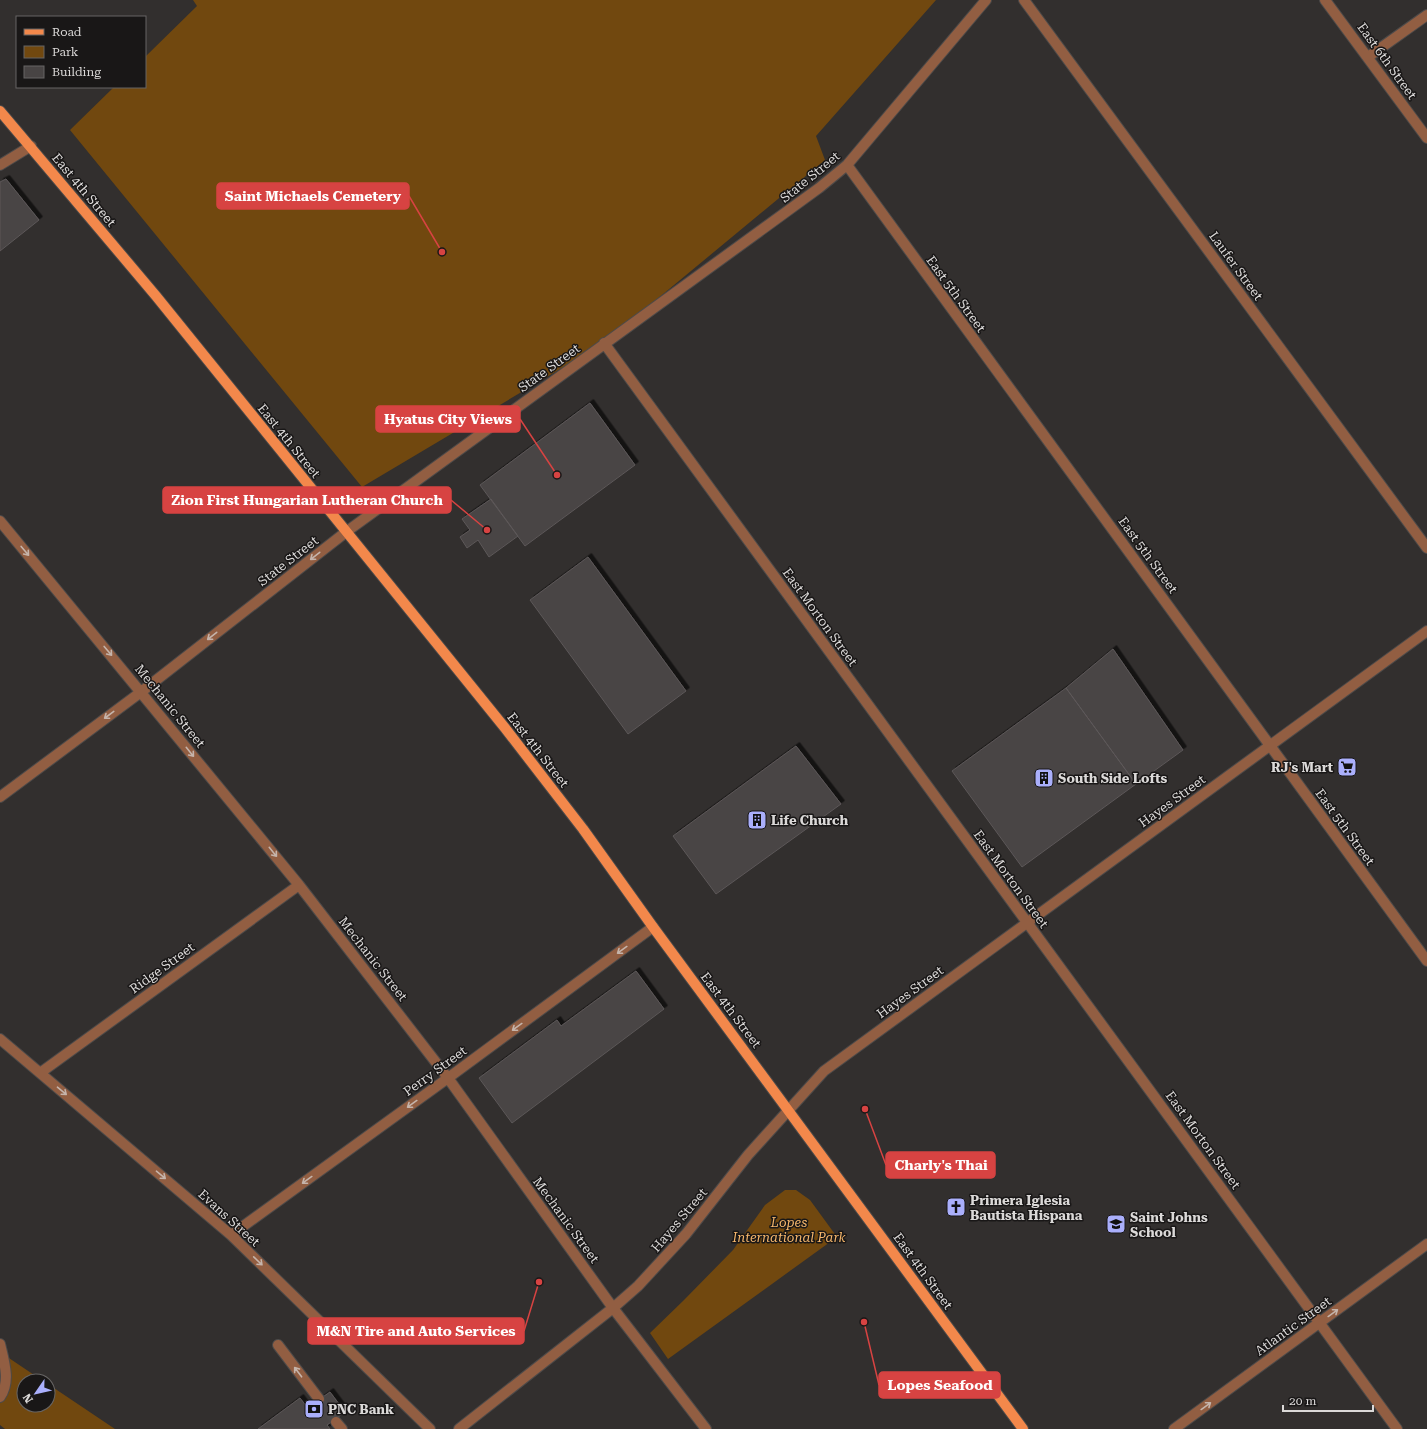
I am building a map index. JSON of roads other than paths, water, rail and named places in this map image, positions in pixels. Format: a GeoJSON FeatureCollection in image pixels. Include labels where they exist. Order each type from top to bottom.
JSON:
{"type":"FeatureCollection","features":[{"type":"Feature","properties":{"kind":"main road","name":"East 4th Street"},"geometry":{"type":"LineString","coordinates":[[0,111],[156,296],[505,728],[583,828],[653,927],[1023,1429]]}},
{"type":"Feature","properties":{"kind":"street","name":"State Street"},"geometry":{"type":"LineString","coordinates":[[0,797],[141,692],[346,532],[819,188],[847,165],[986,0]]}},
{"type":"Feature","properties":{"kind":"street","name":"Laufer Street"},"geometry":{"type":"LineString","coordinates":[[1024,0],[1427,548]]}},
{"type":"Feature","properties":{"kind":"street","name":"East 6th Street"},"geometry":{"type":"LineString","coordinates":[[1325,0],[1427,138]]}},
{"type":"Feature","properties":{"kind":"street"},"geometry":{"type":"LineString","coordinates":[[1368,57],[1427,16]]}},
{"type":"Feature","properties":{"kind":"street"},"geometry":{"type":"LineString","coordinates":[[0,165],[31,146]]}},
{"type":"Feature","properties":{"kind":"street","name":"East 5th Street"},"geometry":{"type":"LineString","coordinates":[[847,165],[1427,961]]}},
{"type":"Feature","properties":{"kind":"street","name":"East Morton Street"},"geometry":{"type":"LineString","coordinates":[[604,343],[1397,1429]]}},
{"type":"Feature","properties":{"kind":"street","name":"Mechanic Street"},"geometry":{"type":"LineString","coordinates":[[0,521],[299,885],[448,1078],[614,1308],[706,1429]]}},
{"type":"Feature","properties":{"kind":"street","name":"Hayes Street"},"geometry":{"type":"LineString","coordinates":[[459,1429],[614,1308],[656,1268],[686,1234],[748,1155],[824,1071],[1427,631]]}},
{"type":"Feature","properties":{"kind":"street","name":"Ridge Street"},"geometry":{"type":"LineString","coordinates":[[40,1073],[299,885]]}},
{"type":"Feature","properties":{"kind":"street","name":"Perry Street"},"geometry":{"type":"LineString","coordinates":[[231,1235],[653,927]]}},
{"type":"Feature","properties":{"kind":"street","name":"Evans Street"},"geometry":{"type":"LineString","coordinates":[[0,1039],[231,1235],[430,1429]]}},
{"type":"Feature","properties":{"kind":"street","name":"Atlantic Street"},"geometry":{"type":"LineString","coordinates":[[1174,1429],[1427,1244]]}},
{"type":"Feature","properties":{"kind":"street"},"geometry":{"type":"LineString","coordinates":[[0,1344],[6,1369],[4,1391],[0,1397]]}},
{"type":"Feature","properties":{"kind":"street"},"geometry":{"type":"LineString","coordinates":[[278,1345],[319,1399]]}},
{"type":"Feature","properties":{"kind":"tunnel"},"geometry":{"type":"LineString","coordinates":[[319,1399],[336,1422]]}},
{"type":"Feature","properties":{"kind":"place","name":"Saint Michaels Cemetery"},"geometry":{"type":"Point","coordinates":[442,252]}},
{"type":"Feature","properties":{"kind":"place","name":"Hyatus City Views"},"geometry":{"type":"Point","coordinates":[557,475]}},
{"type":"Feature","properties":{"kind":"place","name":"Zion First Hungarian Lutheran Church"},"geometry":{"type":"Point","coordinates":[487,530]}},
{"type":"Feature","properties":{"kind":"place","name":"RJ's Mart"},"geometry":{"type":"Point","coordinates":[1347,767]}},
{"type":"Feature","properties":{"kind":"place","name":"South Side Lofts"},"geometry":{"type":"Point","coordinates":[1044,778]}},
{"type":"Feature","properties":{"kind":"place","name":"Life Church"},"geometry":{"type":"Point","coordinates":[757,820]}},
{"type":"Feature","properties":{"kind":"place","name":"Charly's Thai"},"geometry":{"type":"Point","coordinates":[865,1109]}},
{"type":"Feature","properties":{"kind":"place","name":"Primera Iglesia Bautista Hispana"},"geometry":{"type":"Point","coordinates":[956,1207]}},
{"type":"Feature","properties":{"kind":"place","name":"Saint Johns School"},"geometry":{"type":"Point","coordinates":[1116,1224]}},
{"type":"Feature","properties":{"kind":"place","name":"M&N Tire and Auto Services"},"geometry":{"type":"Point","coordinates":[539,1282]}},
{"type":"Feature","properties":{"kind":"place","name":"Lopes Seafood"},"geometry":{"type":"Point","coordinates":[864,1322]}},
{"type":"Feature","properties":{"kind":"place","name":"PNC Bank"},"geometry":{"type":"Point","coordinates":[314,1409]}},
{"type":"Feature","properties":{"kind":"park label","name":"Lopes International Park"},"geometry":{"type":"Point","coordinates":[789,1230]}}]}
